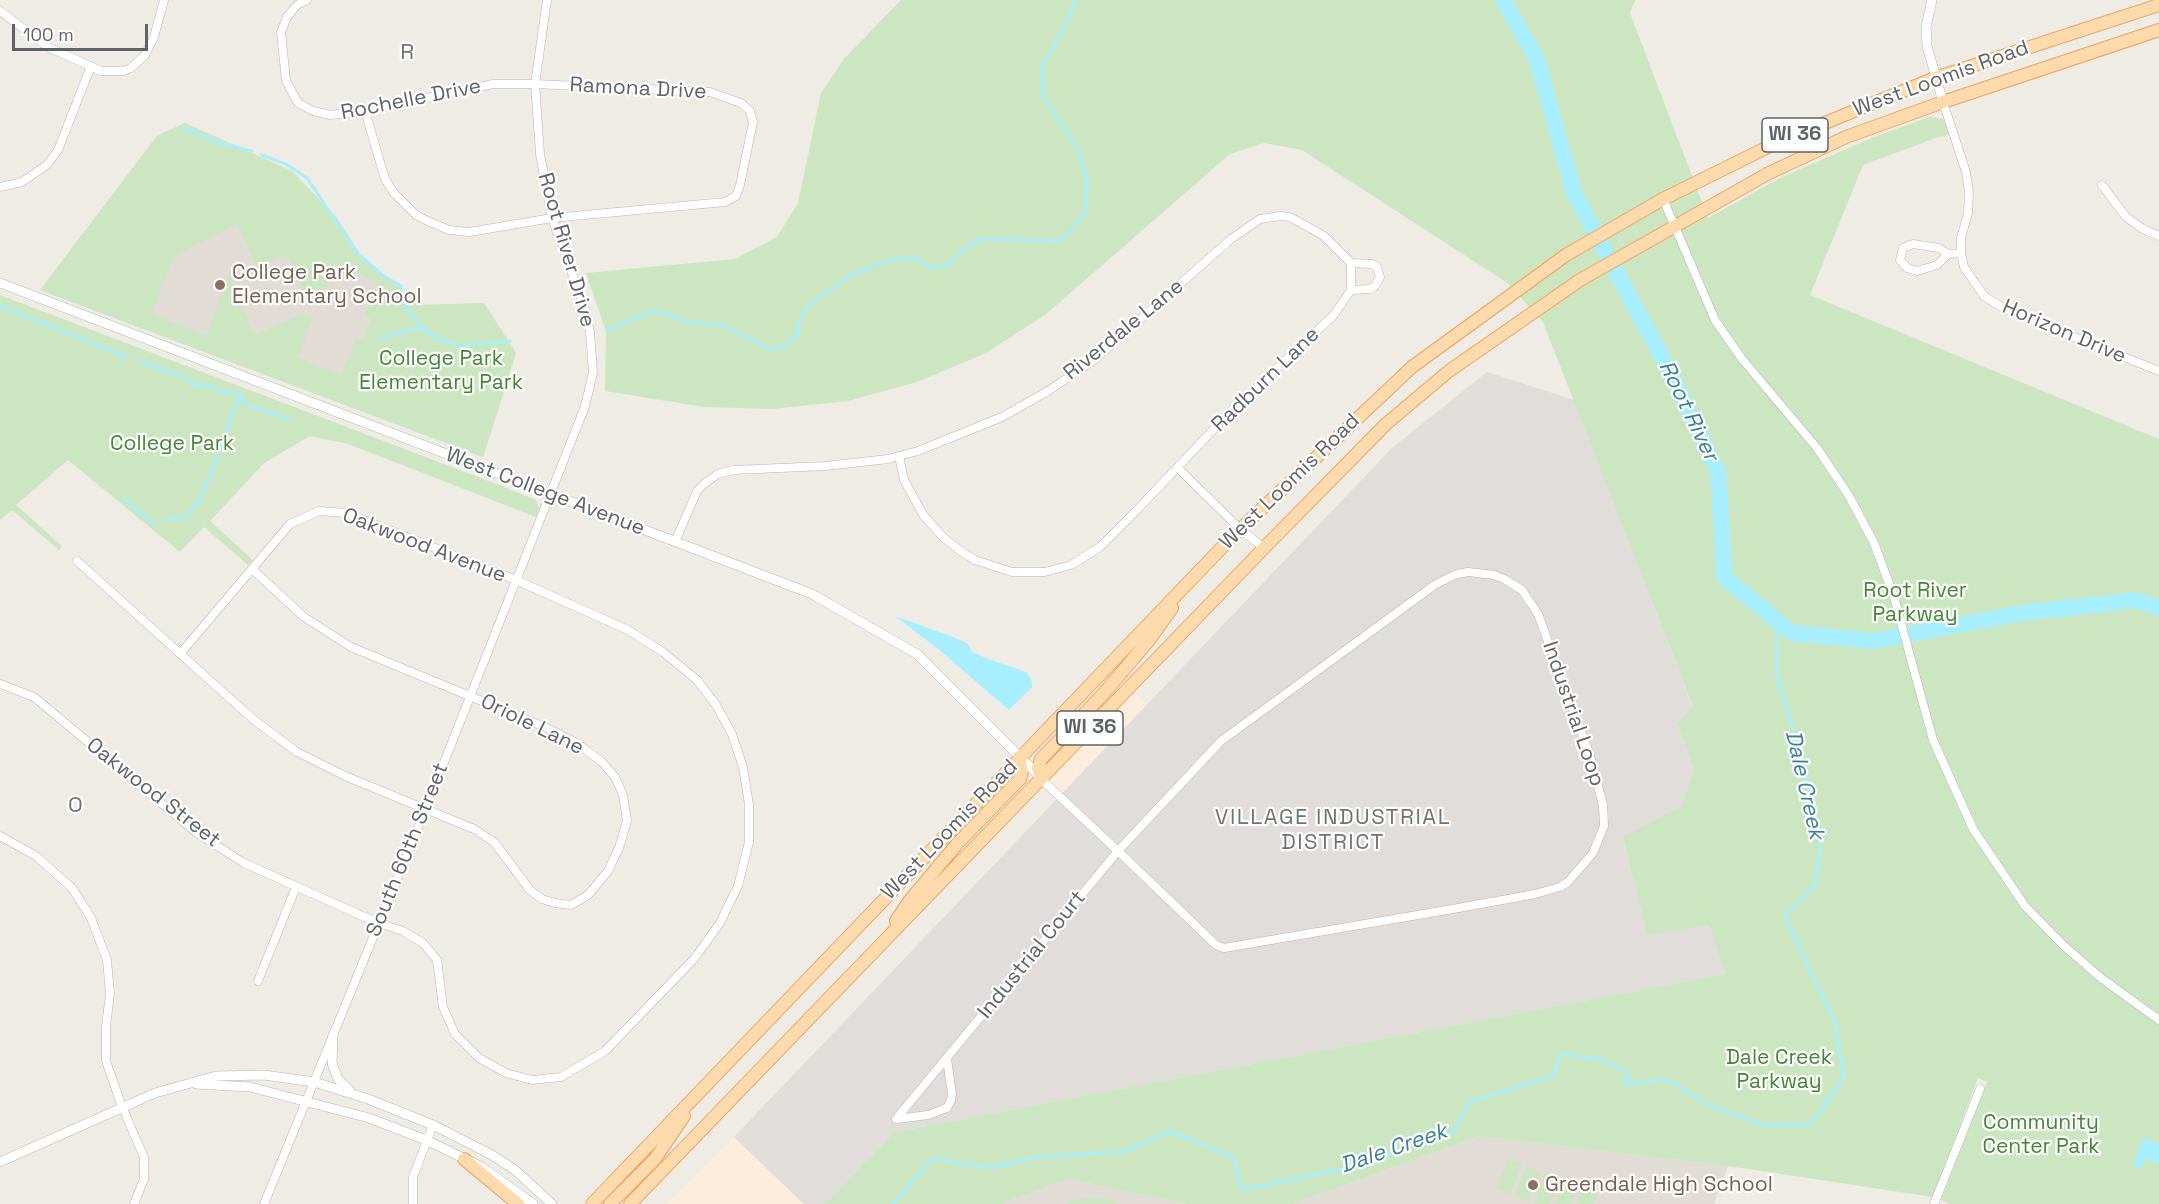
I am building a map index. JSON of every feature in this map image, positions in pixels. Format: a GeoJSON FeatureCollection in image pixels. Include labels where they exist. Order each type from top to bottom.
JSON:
{"type":"FeatureCollection","features":[{"type":"Feature","properties":{"kind":"main road","name":"West Loomis Road"},"geometry":{"type":"LineString","coordinates":[[592,1204],[1240,529],[1412,367],[1558,261],[1663,199],[1776,142],[1935,78],[2159,5]]}},
{"type":"Feature","properties":{"kind":"main road","name":"West Loomis Road"},"geometry":{"type":"LineString","coordinates":[[630,1204],[1263,548],[1386,424],[1449,371],[1576,283],[1768,172],[1846,137],[2159,30]]}},
{"type":"Feature","properties":{"kind":"main road"},"geometry":{"type":"LineString","coordinates":[[1041,779],[1038,768],[1041,759],[1105,692],[1150,639],[1195,575]]}},
{"type":"Feature","properties":{"kind":"main road"},"geometry":{"type":"LineString","coordinates":[[880,946],[916,892],[957,844],[1020,779],[1022,772],[1019,757]]}},
{"type":"Feature","properties":{"kind":"main road"},"geometry":{"type":"LineString","coordinates":[[610,1204],[655,1159],[703,1088]]}},
{"type":"Feature","properties":{"kind":"main road"},"geometry":{"type":"LineString","coordinates":[[464,1159],[518,1204]]}},
{"type":"Feature","properties":{"kind":"street"},"geometry":{"type":"LineString","coordinates":[[0,11],[48,47],[101,71],[112,72],[131,68],[145,55],[154,37],[164,0]]}},
{"type":"Feature","properties":{"kind":"street","name":"Rochelle Drive"},"geometry":{"type":"LineString","coordinates":[[307,0],[297,5],[287,17],[281,32],[286,81],[298,103],[313,111],[330,115],[365,111],[493,84],[535,84]]}},
{"type":"Feature","properties":{"kind":"street","name":"Root River Drive"},"geometry":{"type":"LineString","coordinates":[[547,0],[535,84],[540,154],[552,218],[585,309],[590,332],[593,372],[584,409],[550,494]]}},
{"type":"Feature","properties":{"kind":"street","name":"Horizon Drive"},"geometry":{"type":"LineString","coordinates":[[1932,0],[1926,27],[1927,46],[1935,78],[1966,172],[1969,192],[1961,253],[1964,267],[1970,278],[1984,296],[2005,309],[2159,371]]}},
{"type":"Feature","properties":{"kind":"street"},"geometry":{"type":"LineString","coordinates":[[0,187],[22,182],[47,165],[58,150],[91,66]]}},
{"type":"Feature","properties":{"kind":"street","name":"Ramona Drive"},"geometry":{"type":"LineString","coordinates":[[365,111],[385,179],[400,200],[423,219],[449,230],[469,232],[552,218],[725,202],[736,196],[753,122],[750,111],[741,103],[710,92],[535,84]]}},
{"type":"Feature","properties":{"kind":"street"},"geometry":{"type":"LineString","coordinates":[[2102,185],[2126,217],[2143,230],[2159,236]]}},
{"type":"Feature","properties":{"kind":"street"},"geometry":{"type":"LineString","coordinates":[[1663,199],[1715,320],[1742,359],[1817,448],[1849,496],[1874,543],[1894,597],[1933,741],[1973,829],[2025,906],[2063,945],[2101,978],[2159,1020]]}},
{"type":"Feature","properties":{"kind":"street","name":"Riverdale Lane"},"geometry":{"type":"LineString","coordinates":[[675,542],[697,491],[718,474],[734,470],[826,466],[899,456],[918,451],[1002,417],[1063,381],[1117,341],[1231,239],[1260,219],[1280,216],[1300,221],[1324,236],[1351,262]]}},
{"type":"Feature","properties":{"kind":"street"},"geometry":{"type":"LineString","coordinates":[[1948,254],[1937,265],[1917,271],[1907,268],[1900,260],[1903,248],[1914,244],[1938,248],[1948,254],[1961,253]]}},
{"type":"Feature","properties":{"kind":"street"},"geometry":{"type":"LineString","coordinates":[[1351,262],[1372,264],[1377,267],[1380,277],[1375,286],[1370,289],[1351,290],[1351,262]]}},
{"type":"Feature","properties":{"kind":"street","name":"West College Avenue"},"geometry":{"type":"LineString","coordinates":[[0,283],[812,594],[917,654],[1041,779]]}},
{"type":"Feature","properties":{"kind":"street","name":"Radburn Lane"},"geometry":{"type":"LineString","coordinates":[[899,456],[904,480],[924,516],[943,537],[975,560],[1012,572],[1045,572],[1071,565],[1100,546],[1230,412],[1333,316],[1351,290]]}},
{"type":"Feature","properties":{"kind":"street"},"geometry":{"type":"LineString","coordinates":[[1178,468],[1240,529],[1263,548]]}},
{"type":"Feature","properties":{"kind":"street","name":"South 60th Street"},"geometry":{"type":"LineString","coordinates":[[266,1203],[550,494]]}},
{"type":"Feature","properties":{"kind":"street","name":"Oakwood Avenue"},"geometry":{"type":"LineString","coordinates":[[180,654],[290,524],[319,511],[346,513],[516,580],[628,630],[663,652],[697,680],[716,705],[732,734],[743,767],[749,805],[749,842],[738,886],[720,923],[694,959],[605,1051],[561,1077],[532,1080],[506,1073],[479,1058],[455,1034],[443,1007],[437,960],[423,943],[403,931],[378,923]]}},
{"type":"Feature","properties":{"kind":"street","name":"Oriole Lane"},"geometry":{"type":"LineString","coordinates":[[77,561],[254,720],[297,752],[345,776],[474,829],[494,842],[530,890],[542,899],[571,905],[588,895],[608,872],[619,848],[627,821],[623,795],[615,777],[602,762],[574,742],[547,728],[351,647],[304,617],[252,569]]}},
{"type":"Feature","properties":{"kind":"street","name":"Industrial Loop"},"geometry":{"type":"LineString","coordinates":[[1041,779],[1216,945],[1224,948],[1535,894],[1560,887],[1568,882],[1593,853],[1604,826],[1603,805],[1590,756],[1538,614],[1521,590],[1504,579],[1494,575],[1468,572],[1457,574],[1436,584],[1228,735],[1118,851]]}},
{"type":"Feature","properties":{"kind":"street","name":"Oakwood Street"},"geometry":{"type":"LineString","coordinates":[[0,684],[34,697],[197,833],[244,863],[378,923]]}},
{"type":"Feature","properties":{"kind":"street"},"geometry":{"type":"LineString","coordinates":[[0,836],[36,856],[72,888],[92,918],[107,960],[110,994],[106,1026],[106,1061],[122,1107],[144,1157],[144,1179],[134,1204]]}},
{"type":"Feature","properties":{"kind":"street","name":"Industrial Court"},"geometry":{"type":"LineString","coordinates":[[947,1059],[952,1094],[946,1107],[928,1115],[896,1119],[1118,851]]}},
{"type":"Feature","properties":{"kind":"street"},"geometry":{"type":"LineString","coordinates":[[258,981],[296,887]]}},
{"type":"Feature","properties":{"kind":"street"},"geometry":{"type":"LineString","coordinates":[[333,1035],[331,1049],[334,1069],[343,1085],[354,1095]]}},
{"type":"Feature","properties":{"kind":"street"},"geometry":{"type":"LineString","coordinates":[[0,1162],[155,1093],[216,1076],[240,1074],[286,1077],[314,1082],[354,1095],[433,1125],[492,1155],[515,1170],[552,1204]]}},
{"type":"Feature","properties":{"kind":"street"},"geometry":{"type":"LineString","coordinates":[[189,1083],[250,1087],[369,1118],[426,1140],[482,1167],[533,1204]]}},
{"type":"Feature","properties":{"kind":"street"},"geometry":{"type":"LineString","coordinates":[[1934,1204],[1980,1089]]}},
{"type":"Feature","properties":{"kind":"street"},"geometry":{"type":"LineString","coordinates":[[413,1204],[413,1177],[433,1125]]}},
{"type":"Feature","properties":{"kind":"shaded area","name":"College Park Elementary Park"},"geometry":{"type":"Polygon","coordinates":[[[185,123],[292,171],[336,217],[361,255],[420,305],[484,303],[516,353],[483,457],[40,290],[157,136],[185,123]]]}},
{"type":"Feature","properties":{"kind":"shaded area"},"geometry":{"type":"Polygon","coordinates":[[[1487,372],[1574,400],[1693,708],[1677,723],[1694,770],[1681,806],[1623,838],[1647,934],[1709,925],[1725,974],[895,1132],[825,1204],[804,1204],[734,1137],[1392,448],[1487,372]]]}},
{"type":"Feature","properties":{"kind":"shaded area"},"geometry":{"type":"Polygon","coordinates":[[[1130,687],[1201,762],[1118,851],[1041,779],[1130,687]]]}},
{"type":"Feature","properties":{"kind":"shaded area","name":"Greendale High School"},"geometry":{"type":"Polygon","coordinates":[[[1479,1136],[1728,1166],[1714,1204],[1293,1204],[1479,1136]]]}},
{"type":"Feature","properties":{"kind":"shaded area"},"geometry":{"type":"Polygon","coordinates":[[[734,1137],[804,1204],[667,1204],[734,1137]]]}},
{"type":"Feature","properties":{"kind":"shaded area"},"geometry":{"type":"Polygon","coordinates":[[[1068,1179],[1188,1204],[1001,1204],[1068,1179]]]}},
{"type":"Feature","properties":{"kind":"green space","name":"Root River Parkway"},"geometry":{"type":"Polygon","coordinates":[[[901,0],[1635,0],[1630,13],[1708,218],[1780,178],[1874,137],[1930,117],[1943,119],[1951,134],[1863,165],[1810,295],[2159,439],[2159,1204],[1950,1204],[1941,1200],[1987,1082],[1978,1078],[1933,1197],[1728,1166],[1479,1136],[1293,1204],[1188,1204],[1068,1179],[1001,1204],[825,1204],[895,1132],[1725,974],[1709,925],[1647,935],[1623,837],[1681,806],[1694,770],[1677,723],[1693,707],[1543,322],[1506,282],[1302,150],[1264,143],[1230,154],[1045,315],[984,354],[917,382],[848,401],[772,409],[704,407],[605,391],[606,331],[586,273],[735,259],[777,237],[798,203],[821,93],[844,59],[901,0]]]}},
{"type":"Feature","properties":{"kind":"green space","name":"College Park Elementary Park"},"geometry":{"type":"Polygon","coordinates":[[[185,123],[292,171],[336,217],[361,255],[420,305],[484,303],[516,353],[483,457],[40,290],[157,136],[185,123]],[[237,224],[174,256],[152,314],[207,335],[229,272],[254,335],[302,314],[313,318],[298,357],[341,375],[356,338],[362,340],[371,319],[365,315],[377,282],[334,264],[318,304],[307,299],[286,254],[257,267],[237,224]]]}},
{"type":"Feature","properties":{"kind":"green space","name":"College Park"},"geometry":{"type":"Polygon","coordinates":[[[0,295],[536,500],[539,509],[536,517],[348,444],[310,436],[264,463],[210,521],[253,560],[248,565],[204,527],[180,552],[68,460],[16,505],[62,546],[59,550],[12,510],[0,520],[0,295]]]}},
{"type":"Feature","properties":{"kind":"green space"},"geometry":{"type":"Polygon","coordinates":[[[1508,1159],[1522,1164],[1510,1194],[1496,1189],[1508,1159]]]}},
{"type":"Feature","properties":{"kind":"green space"},"geometry":{"type":"Polygon","coordinates":[[[1527,1166],[1540,1172],[1528,1202],[1514,1196],[1527,1166]]]}},
{"type":"Feature","properties":{"kind":"green space"},"geometry":{"type":"Polygon","coordinates":[[[1545,1173],[1559,1179],[1549,1204],[1534,1204],[1545,1173]]]}},
{"type":"Feature","properties":{"kind":"green space"},"geometry":{"type":"Polygon","coordinates":[[[1564,1181],[1578,1186],[1571,1204],[1555,1204],[1564,1181]]]}},
{"type":"Feature","properties":{"kind":"green space"},"geometry":{"type":"Polygon","coordinates":[[[1583,1188],[1597,1194],[1593,1204],[1576,1204],[1583,1188]]]}},
{"type":"Feature","properties":{"kind":"green space"},"geometry":{"type":"Polygon","coordinates":[[[1100,1197],[1122,1204],[1064,1204],[1081,1199],[1100,1197]]]}},
{"type":"Feature","properties":{"kind":"water"},"geometry":{"type":"Polygon","coordinates":[[[895,616],[958,639],[968,644],[972,652],[1026,672],[1031,679],[1032,687],[1009,710],[937,648],[895,616]]]}},
{"type":"Feature","properties":{"kind":"water"},"geometry":{"type":"Polygon","coordinates":[[[2143,1138],[2159,1144],[2159,1164],[2145,1159],[2141,1169],[2133,1165],[2143,1138]]]}},
{"type":"Feature","properties":{"kind":"waterway"},"geometry":{"type":"LineString","coordinates":[[607,330],[650,312],[666,313],[688,322],[724,326],[771,350],[785,345],[798,334],[799,322],[808,306],[847,277],[890,260],[915,258],[932,268],[950,264],[963,250],[980,239],[1057,241],[1070,232],[1086,210],[1087,180],[1078,149],[1043,97],[1042,67],[1064,28],[1076,0]]}},
{"type":"Feature","properties":{"kind":"waterway","name":"Root River"},"geometry":{"type":"LineString","coordinates":[[1503,0],[1537,59],[1574,193],[1673,378],[1718,472],[1725,578],[1792,633],[1874,641],[2022,613],[2135,600],[2159,608]]}},
{"type":"Feature","properties":{"kind":"waterway"},"geometry":{"type":"LineString","coordinates":[[183,128],[223,144],[252,151]]}},
{"type":"Feature","properties":{"kind":"waterway"},"geometry":{"type":"LineString","coordinates":[[261,155],[286,164],[307,178],[358,254],[384,276],[401,286],[404,306],[425,330],[436,338],[462,346],[510,341]]}},
{"type":"Feature","properties":{"kind":"waterway"},"geometry":{"type":"LineString","coordinates":[[0,306],[126,357]]}},
{"type":"Feature","properties":{"kind":"waterway"},"geometry":{"type":"LineString","coordinates":[[381,338],[412,329],[422,329]]}},
{"type":"Feature","properties":{"kind":"waterway"},"geometry":{"type":"LineString","coordinates":[[140,361],[184,377],[194,386],[202,383],[218,391],[241,394],[240,398],[248,405],[289,419]]}},
{"type":"Feature","properties":{"kind":"waterway"},"geometry":{"type":"LineString","coordinates":[[164,520],[190,514],[212,471],[233,411],[240,398]]}},
{"type":"Feature","properties":{"kind":"waterway"},"geometry":{"type":"LineString","coordinates":[[124,499],[154,524]]}},
{"type":"Feature","properties":{"kind":"waterway","name":"Dale Creek"},"geometry":{"type":"LineString","coordinates":[[893,1204],[933,1159],[991,1168],[1030,1158],[1125,1151],[1171,1131],[1234,1158],[1242,1190],[1353,1167],[1454,1131],[1469,1102],[1553,1076],[1561,1054],[1600,1059],[1629,1073],[1624,1084],[1667,1080],[1707,1104],[1761,1125],[1810,1125],[1844,1078],[1835,1023],[1785,916],[1815,885],[1821,837],[1802,758],[1777,677],[1776,620]]}},
{"type":"Feature","properties":{"kind":"place","name":"College Park Elementary School"},"geometry":{"type":"Point","coordinates":[220,285]}},
{"type":"Feature","properties":{"kind":"place","name":"Greendale High School"},"geometry":{"type":"Point","coordinates":[1533,1185]}},
{"type":"Feature","properties":{"kind":"district","name":"R"},"geometry":{"type":"Point","coordinates":[408,53]}},
{"type":"Feature","properties":{"kind":"district","name":"O"},"geometry":{"type":"Point","coordinates":[76,806]}},
{"type":"Feature","properties":{"kind":"district","name":"VILLAGE INDUSTRIAL DISTRICT"},"geometry":{"type":"Point","coordinates":[1333,830]}},
{"type":"Feature","properties":{"kind":"park label","name":"Dale Creek Parkway"},"geometry":{"type":"Point","coordinates":[1779,1070]}},
{"type":"Feature","properties":{"kind":"park label","name":"Community Center Park"},"geometry":{"type":"Point","coordinates":[2041,1135]}}]}
